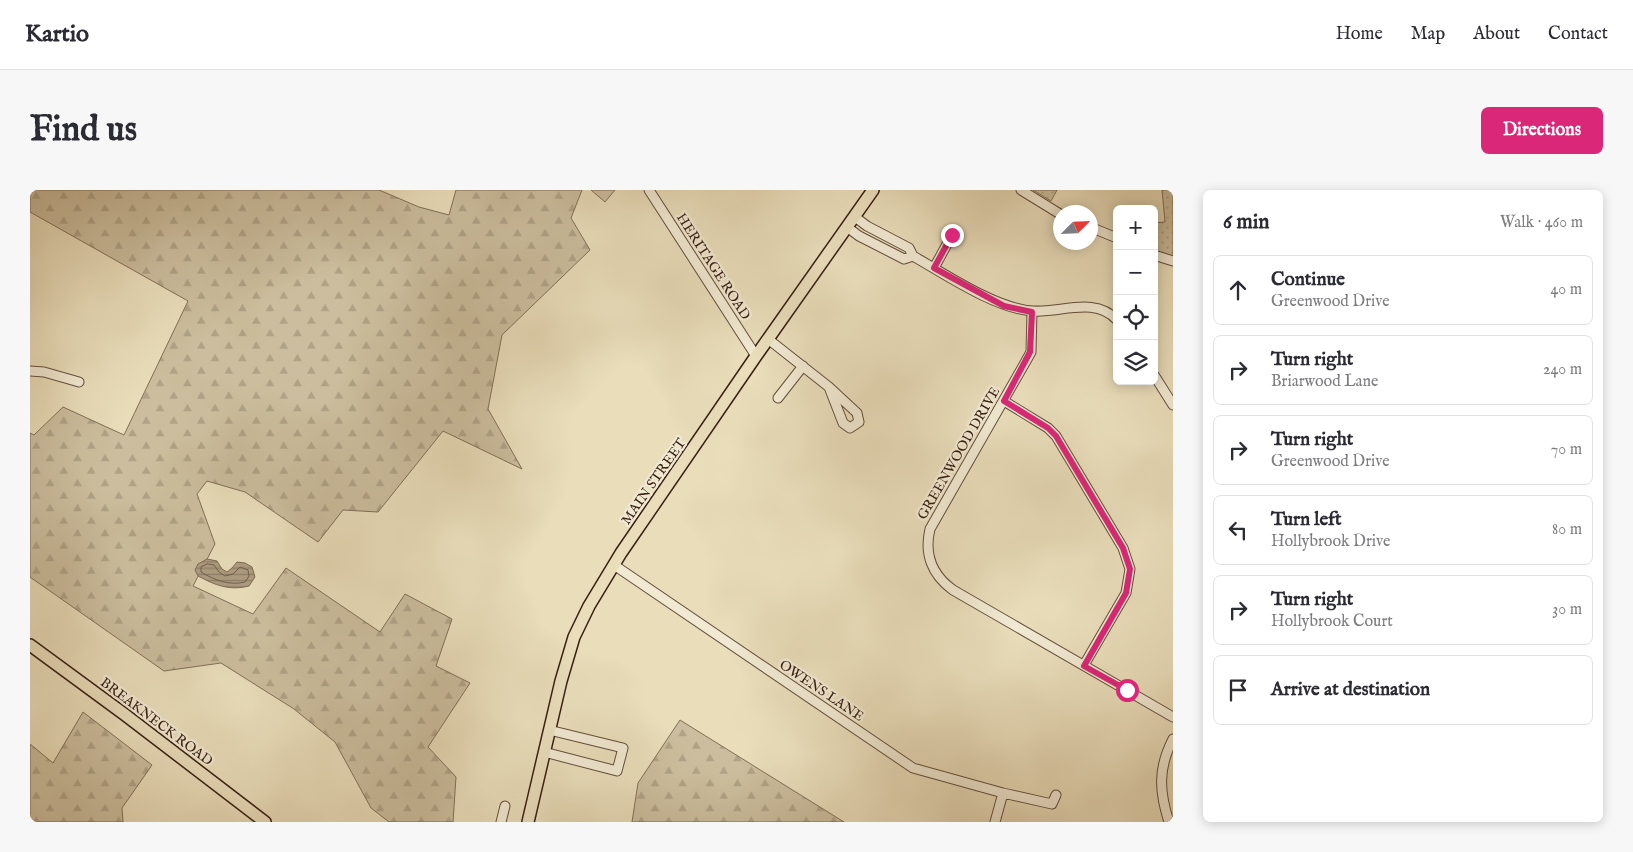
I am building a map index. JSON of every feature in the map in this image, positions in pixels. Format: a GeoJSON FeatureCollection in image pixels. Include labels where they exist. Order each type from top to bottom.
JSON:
{"type":"FeatureCollection","features":[{"type":"Feature","properties":{"kind":"main road","name":"MAIN STREET"},"geometry":{"type":"LineString","coordinates":[[528,822],[561,681],[574,637],[589,606],[614,564],[756,356],[873,190]]}},
{"type":"Feature","properties":{"kind":"main road","name":"BREAKNECK ROAD"},"geometry":{"type":"LineString","coordinates":[[31,648],[132,720],[265,822]]}},
{"type":"Feature","properties":{"kind":"street","name":"HERITAGE ROAD"},"geometry":{"type":"LineString","coordinates":[[649,190],[756,356]]}},
{"type":"Feature","properties":{"kind":"street"},"geometry":{"type":"LineString","coordinates":[[1021,190],[1053,210]]}},
{"type":"Feature","properties":{"kind":"street"},"geometry":{"type":"LineString","coordinates":[[854,217],[909,248],[913,256],[1004,306],[1032,312],[1090,307],[1106,311],[1113,317]]}},
{"type":"Feature","properties":{"kind":"street"},"geometry":{"type":"LineString","coordinates":[[847,227],[859,236],[904,258],[913,256]]}},
{"type":"Feature","properties":{"kind":"street"},"geometry":{"type":"LineString","coordinates":[[1098,230],[1113,236]]}},
{"type":"Feature","properties":{"kind":"street"},"geometry":{"type":"LineString","coordinates":[[934,268],[952,235]]}},
{"type":"Feature","properties":{"kind":"street"},"geometry":{"type":"LineString","coordinates":[[1158,256],[1173,262]]}},
{"type":"Feature","properties":{"kind":"street","name":"GREENWOOD DRIVE"},"geometry":{"type":"LineString","coordinates":[[1032,312],[1030,352],[930,529],[927,541],[929,558],[937,576],[953,590],[1173,717]]}},
{"type":"Feature","properties":{"kind":"street"},"geometry":{"type":"LineString","coordinates":[[768,339],[829,387]]}},
{"type":"Feature","properties":{"kind":"street"},"geometry":{"type":"LineString","coordinates":[[778,398],[803,366]]}},
{"type":"Feature","properties":{"kind":"street"},"geometry":{"type":"LineString","coordinates":[[30,371],[44,372],[73,382],[80,382]]}},
{"type":"Feature","properties":{"kind":"street"},"geometry":{"type":"LineString","coordinates":[[1158,381],[1173,405]]}},
{"type":"Feature","properties":{"kind":"street"},"geometry":{"type":"LineString","coordinates":[[1004,401],[1048,428],[1056,436],[1102,512],[1127,558],[1130,569],[1126,593],[1084,666]]}},
{"type":"Feature","properties":{"kind":"street","name":"OWENS LANE"},"geometry":{"type":"LineString","coordinates":[[614,564],[913,768],[1003,793],[1052,804],[1056,795]]}},
{"type":"Feature","properties":{"kind":"street"},"geometry":{"type":"LineString","coordinates":[[544,752],[617,772],[623,748],[549,730]]}},
{"type":"Feature","properties":{"kind":"street"},"geometry":{"type":"LineString","coordinates":[[1169,822],[1164,806],[1161,781],[1166,753],[1173,739]]}},
{"type":"Feature","properties":{"kind":"street"},"geometry":{"type":"LineString","coordinates":[[995,822],[1003,793]]}},
{"type":"Feature","properties":{"kind":"street"},"geometry":{"type":"LineString","coordinates":[[501,822],[505,806]]}},
{"type":"Feature","properties":{"kind":"green space"},"geometry":{"type":"Polygon","coordinates":[[[30,190],[379,190],[419,207],[449,215],[456,190],[582,190],[571,218],[590,250],[502,335],[488,409],[522,469],[443,431],[378,512],[343,510],[318,542],[245,492],[207,481],[197,494],[215,544],[193,586],[253,614],[286,568],[380,632],[405,594],[452,619],[436,666],[470,683],[428,747],[456,777],[453,822],[389,822],[371,808],[335,742],[294,709],[221,663],[164,671],[30,577],[30,433],[34,435],[63,407],[124,435],[188,301],[30,212],[30,190]]]}},
{"type":"Feature","properties":{"kind":"green space"},"geometry":{"type":"Polygon","coordinates":[[[591,190],[615,190],[605,202],[591,190]]]}},
{"type":"Feature","properties":{"kind":"green space"},"geometry":{"type":"Polygon","coordinates":[[[1033,190],[1057,190],[1051,201],[1033,190]]]}},
{"type":"Feature","properties":{"kind":"green space"},"geometry":{"type":"Polygon","coordinates":[[[1162,190],[1173,190],[1173,260],[1158,253],[1158,223],[1165,222],[1162,190]]]}},
{"type":"Feature","properties":{"kind":"green space"},"geometry":{"type":"Polygon","coordinates":[[[83,712],[152,765],[122,808],[123,822],[30,822],[30,744],[53,763],[83,712]]]}},
{"type":"Feature","properties":{"kind":"green space"},"geometry":{"type":"Polygon","coordinates":[[[680,720],[844,822],[632,822],[638,783],[680,720]]]}},
{"type":"Feature","properties":{"kind":"water"},"geometry":{"type":"Polygon","coordinates":[[[207,559],[217,561],[222,569],[227,572],[237,562],[245,563],[252,567],[255,577],[249,586],[235,588],[216,584],[198,576],[195,570],[198,564],[207,559]]]}},
{"type":"Feature","properties":{"kind":"route"},"geometry":{"type":"LineString","coordinates":[[952,235],[934,268],[1004,306],[1032,312],[1030,352],[1004,401],[1048,428],[1056,436],[1123,548],[1127,558],[1130,569],[1126,593],[1084,666],[1127,690]]}}]}
